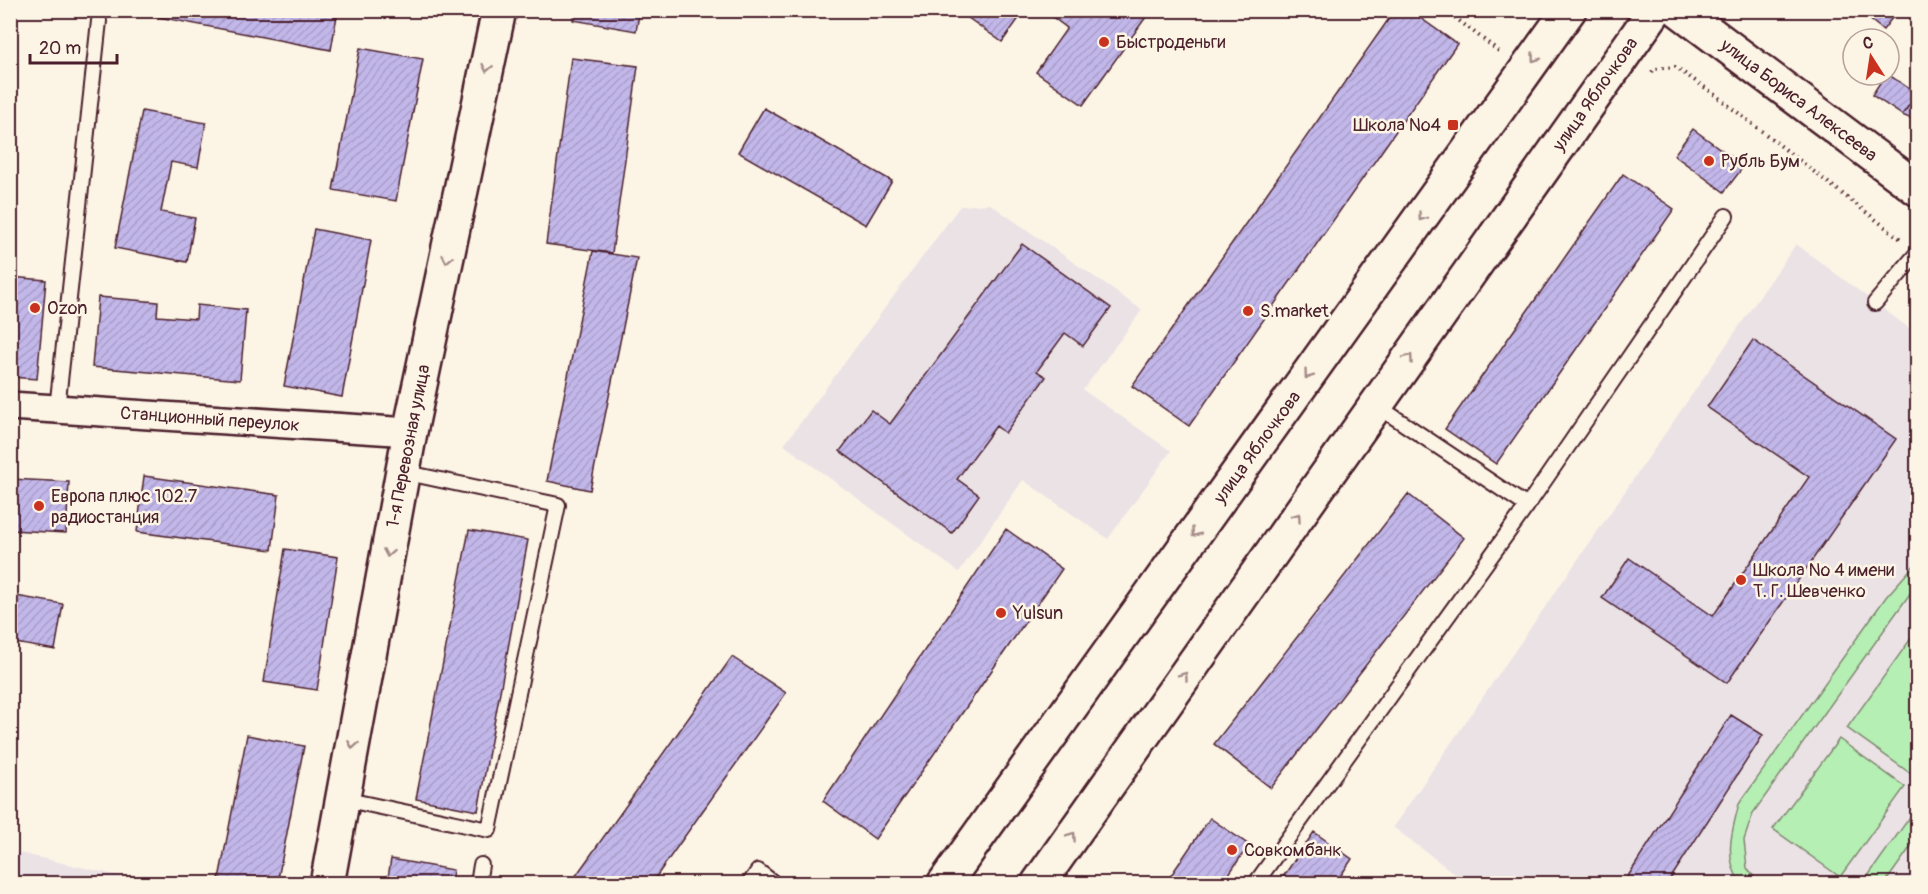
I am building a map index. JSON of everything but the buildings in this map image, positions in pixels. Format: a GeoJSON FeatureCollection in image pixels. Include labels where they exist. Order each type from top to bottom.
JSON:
{"type":"FeatureCollection","features":[{"type":"Feature","properties":{"kind":"main road","name":"1-я Перевозная улица"},"geometry":{"type":"LineString","coordinates":[[327,884],[410,432],[499,10]]}},
{"type":"Feature","properties":{"kind":"main road","name":"улица Яблочкова"},"geometry":{"type":"LineString","coordinates":[[944,884],[1569,10]]}},
{"type":"Feature","properties":{"kind":"main road","name":"улица Яблочкова"},"geometry":{"type":"LineString","coordinates":[[1038,884],[1654,10]]}},
{"type":"Feature","properties":{"kind":"main road","name":"улица Бориса Алексеева"},"geometry":{"type":"LineString","coordinates":[[1679,10],[1917,189]]}},
{"type":"Feature","properties":{"kind":"street","name":"Станционный переулок"},"geometry":{"type":"LineString","coordinates":[[10,406],[410,432]]}},
{"type":"Feature","properties":{"kind":"lane"},"geometry":{"type":"LineString","coordinates":[[57,409],[99,21]]}},
{"type":"Feature","properties":{"kind":"lane"},"geometry":{"type":"LineString","coordinates":[[1255,884],[1527,506],[1726,216]]}},
{"type":"Feature","properties":{"kind":"lane"},"geometry":{"type":"LineString","coordinates":[[1875,303],[1914,249]]}},
{"type":"Feature","properties":{"kind":"lane"},"geometry":{"type":"LineString","coordinates":[[1376,405],[1527,506]]}},
{"type":"Feature","properties":{"kind":"lane"},"geometry":{"type":"LineString","coordinates":[[343,799],[489,830],[558,505],[403,472]]}},
{"type":"Feature","properties":{"kind":"lane"},"geometry":{"type":"LineString","coordinates":[[478,884],[481,865]]}},
{"type":"Feature","properties":{"kind":"lane"},"geometry":{"type":"LineString","coordinates":[[749,884],[758,872],[775,884]]}},
{"type":"Feature","properties":{"kind":"path"},"geometry":{"type":"LineString","coordinates":[[1445,10],[1506,56]]}},
{"type":"Feature","properties":{"kind":"path"},"geometry":{"type":"LineString","coordinates":[[1613,69],[1639,87],[1654,69],[1675,67],[1719,98],[1914,249]]}},
{"type":"Feature","properties":{"kind":"shaded area"},"geometry":{"type":"Polygon","coordinates":[[[990,204],[1142,310],[1083,390],[1171,451],[1108,539],[1023,480],[959,572],[784,445],[960,206],[990,204]]]}},
{"type":"Feature","properties":{"kind":"shaded area","name":"Школа № 4 имени Т. Г. Шевченко"},"geometry":{"type":"Polygon","coordinates":[[[1796,244],[1917,334],[1918,878],[1913,883],[1467,883],[1393,827],[1796,244]]]}},
{"type":"Feature","properties":{"kind":"shaded area"},"geometry":{"type":"Polygon","coordinates":[[[11,851],[150,883],[11,883],[11,851]]]}},
{"type":"Feature","properties":{"kind":"green space"},"geometry":{"type":"Polygon","coordinates":[[[1917,562],[1917,584],[1753,813],[1744,840],[1747,868],[1759,883],[1741,883],[1735,874],[1731,855],[1732,834],[1739,804],[1886,597],[1917,562]]]}},
{"type":"Feature","properties":{"kind":"green space"},"geometry":{"type":"Polygon","coordinates":[[[1917,630],[1918,770],[1914,776],[1847,728],[1917,630]]]}},
{"type":"Feature","properties":{"kind":"green space"},"geometry":{"type":"Polygon","coordinates":[[[1839,739],[1905,787],[1840,877],[1773,829],[1839,739]]]}},
{"type":"Feature","properties":{"kind":"green space"},"geometry":{"type":"Polygon","coordinates":[[[1917,807],[1917,838],[1885,883],[1863,883],[1917,807]]]}},
{"type":"Feature","properties":{"kind":"place","name":"Быстроденьги"},"geometry":{"type":"Point","coordinates":[1104,42]}},
{"type":"Feature","properties":{"kind":"place","name":"Школа №4"},"geometry":{"type":"Point","coordinates":[1453,125]}},
{"type":"Feature","properties":{"kind":"place","name":"Рубль Бум"},"geometry":{"type":"Point","coordinates":[1709,161]}},
{"type":"Feature","properties":{"kind":"place","name":"Ozon"},"geometry":{"type":"Point","coordinates":[35,308]}},
{"type":"Feature","properties":{"kind":"place","name":"S.market"},"geometry":{"type":"Point","coordinates":[1248,311]}},
{"type":"Feature","properties":{"kind":"place","name":"Европа плюс 102.7 радиостанция"},"geometry":{"type":"Point","coordinates":[39,506]}},
{"type":"Feature","properties":{"kind":"place","name":"Школа № 4 имени Т. Г. Шевченко"},"geometry":{"type":"Point","coordinates":[1741,580]}},
{"type":"Feature","properties":{"kind":"place","name":"Yulsun"},"geometry":{"type":"Point","coordinates":[1001,613]}},
{"type":"Feature","properties":{"kind":"place","name":"Совкомбанк"},"geometry":{"type":"Point","coordinates":[1232,850]}}]}
